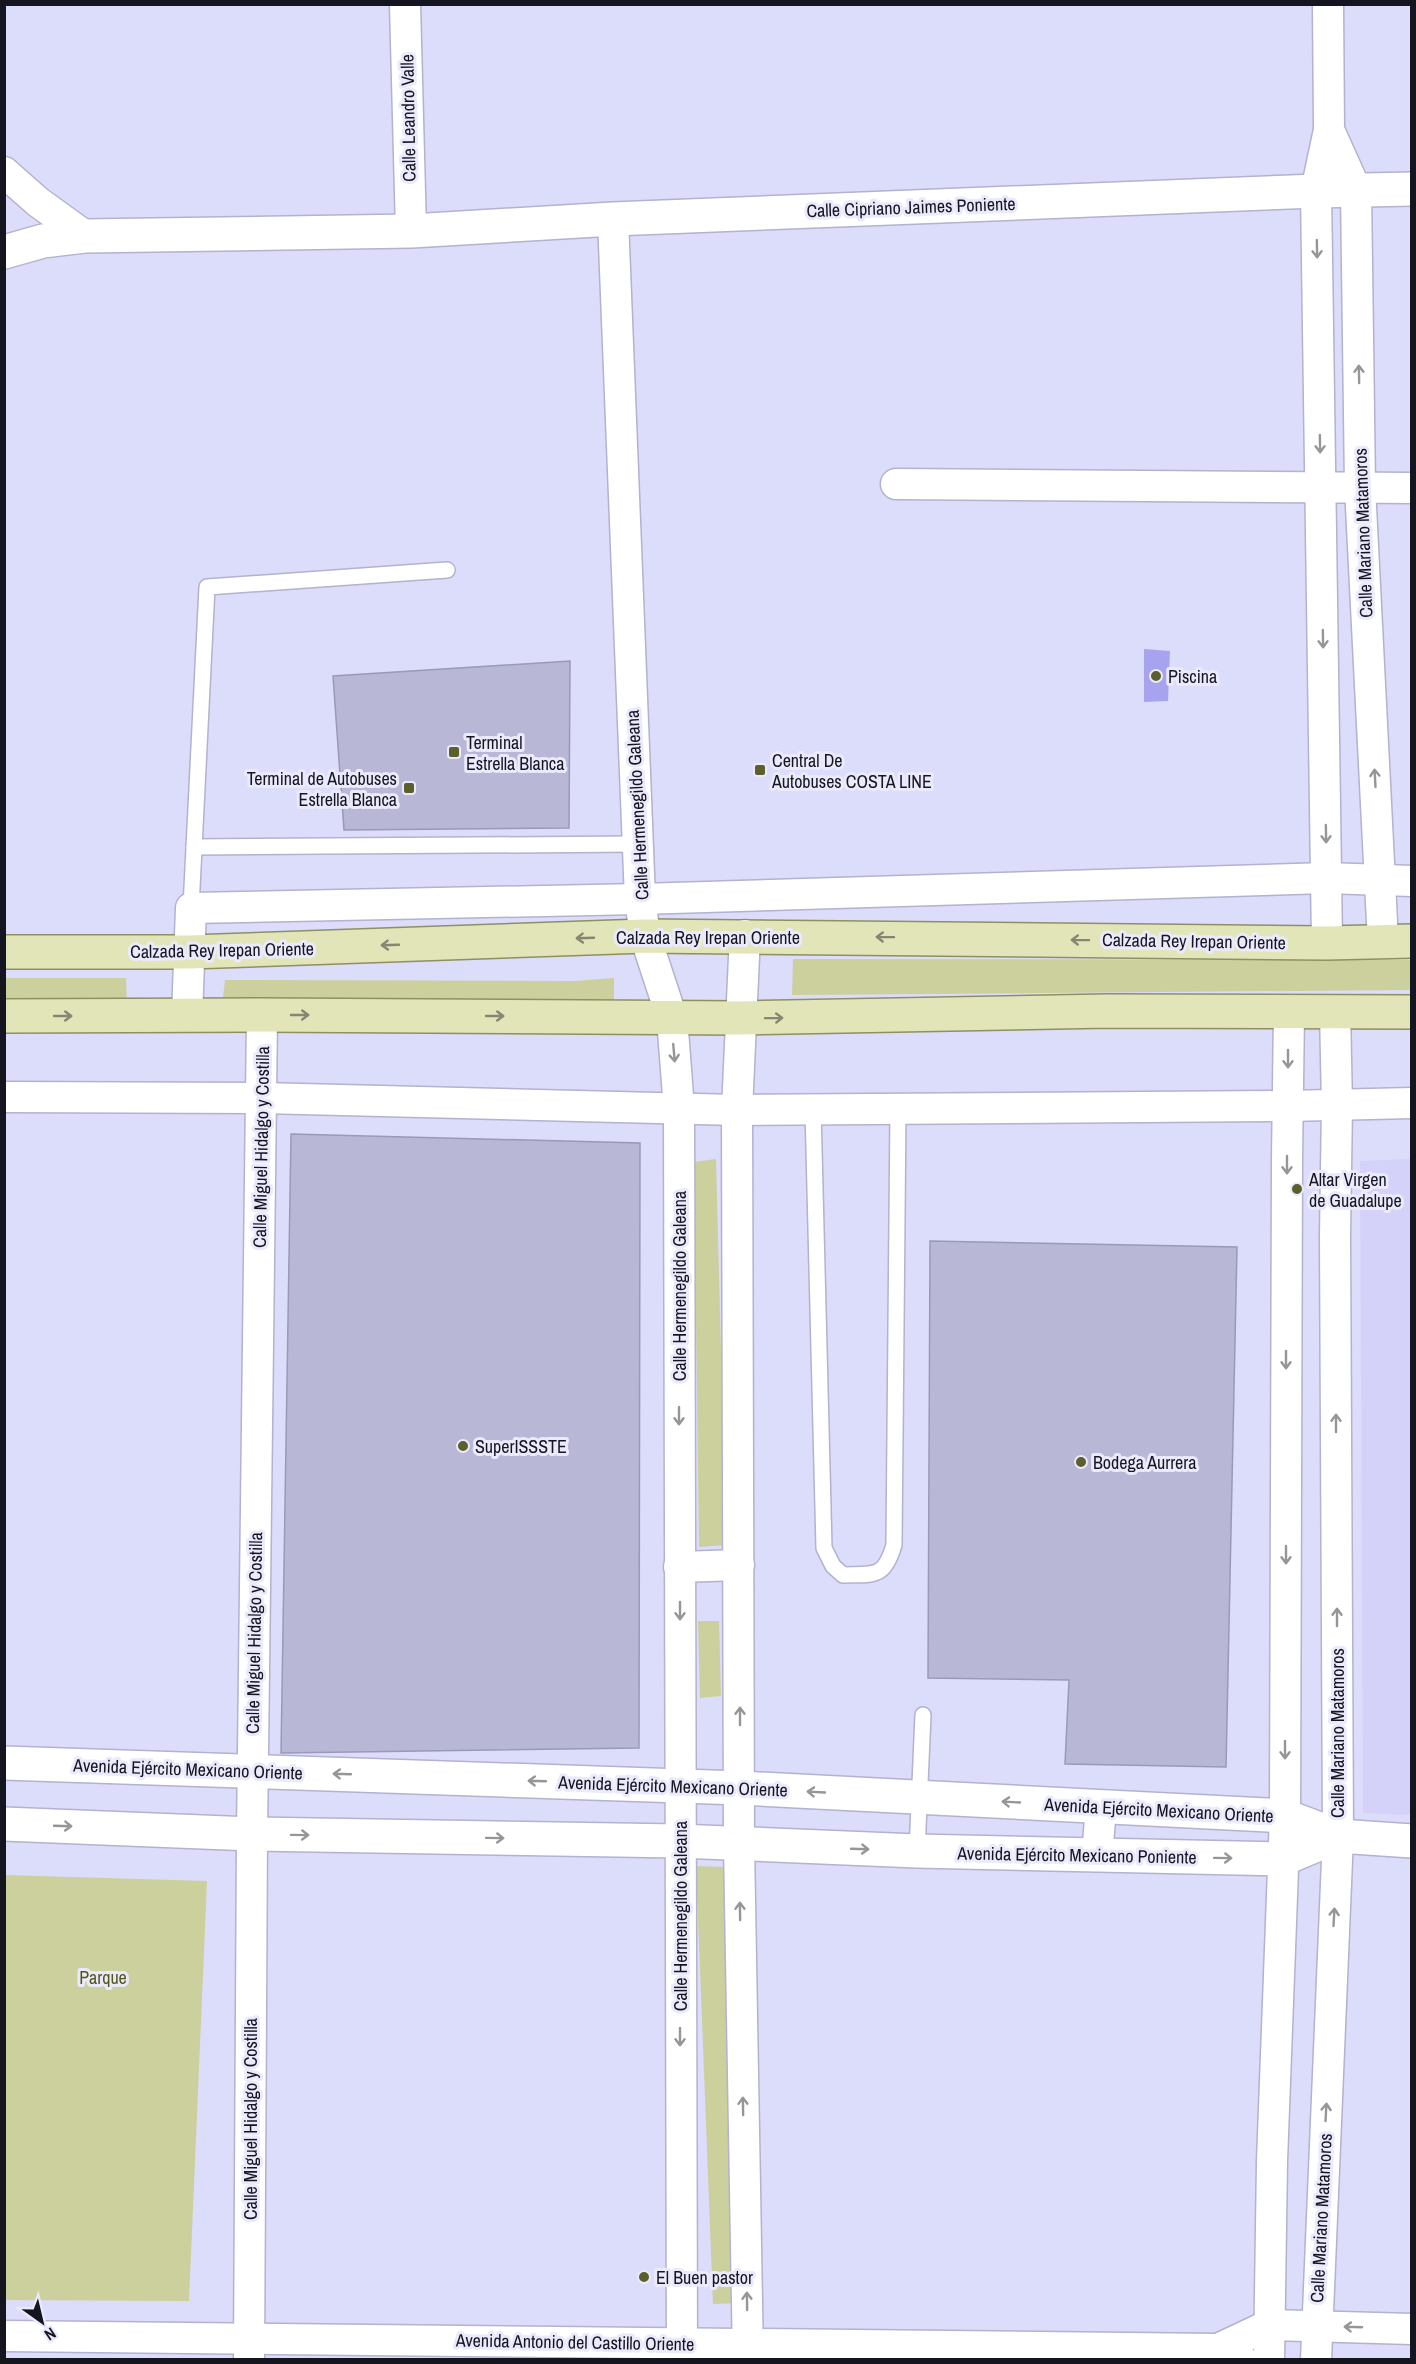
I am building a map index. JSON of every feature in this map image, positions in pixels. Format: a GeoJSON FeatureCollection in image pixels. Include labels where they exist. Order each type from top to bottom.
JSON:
{"type":"FeatureCollection","features":[{"type":"Feature","properties":{"kind":"main road","name":"Calzada Rey Irepan Oriente"},"geometry":{"type":"LineString","coordinates":[[4,952],[190,952],[645,936],[745,935],[1327,943],[1397,941]]}},
{"type":"Feature","properties":{"kind":"main road"},"geometry":{"type":"LineString","coordinates":[[4,1016],[741,1018],[1108,1011],[1412,1012]]}},
{"type":"Feature","properties":{"kind":"street","name":"Calle Leandro Valle"},"geometry":{"type":"LineString","coordinates":[[405,4],[411,231]]}},
{"type":"Feature","properties":{"kind":"street","name":"Calle Mariano Matamoros"},"geometry":{"type":"LineString","coordinates":[[1327,943],[1316,191],[1329,130],[1328,4]]}},
{"type":"Feature","properties":{"kind":"street","name":"Calle Mariano Matamoros"},"geometry":{"type":"LineString","coordinates":[[1329,130],[1356,190],[1360,488],[1380,881],[1397,941]]}},
{"type":"Feature","properties":{"kind":"street"},"geometry":{"type":"LineString","coordinates":[[4,172],[38,202],[85,236]]}},
{"type":"Feature","properties":{"kind":"street","name":"Calle Cipriano Jaimes Poniente"},"geometry":{"type":"LineString","coordinates":[[4,252],[43,241],[85,236],[411,231],[613,219],[1412,189]]}},
{"type":"Feature","properties":{"kind":"street","name":"Calle Hermenegildo Galeana"},"geometry":{"type":"LineString","coordinates":[[613,219],[640,900],[645,936],[672,1018],[679,1109],[682,2351]]}},
{"type":"Feature","properties":{"kind":"street"},"geometry":{"type":"LineString","coordinates":[[896,484],[1412,488]]}},
{"type":"Feature","properties":{"kind":"street"},"geometry":{"type":"LineString","coordinates":[[187,1016],[192,908],[640,900],[1327,879],[1412,881]]}},
{"type":"Feature","properties":{"kind":"street"},"geometry":{"type":"LineString","coordinates":[[745,935],[737,1110],[739,1844],[748,2352]]}},
{"type":"Feature","properties":{"kind":"street","name":"Calle Mariano Matamoros"},"geometry":{"type":"LineString","coordinates":[[1316,2360],[1338,1836],[1335,1011]]}},
{"type":"Feature","properties":{"kind":"street"},"geometry":{"type":"LineString","coordinates":[[1269,2360],[1272,2161],[1285,1816],[1289,1012]]}},
{"type":"Feature","properties":{"kind":"street","name":"Calle Miguel Hidalgo y Costilla"},"geometry":{"type":"LineString","coordinates":[[249,2349],[252,1771],[262,1015]]}},
{"type":"Feature","properties":{"kind":"street"},"geometry":{"type":"LineString","coordinates":[[4,1098],[262,1098],[737,1110],[1412,1103]]}},
{"type":"Feature","properties":{"kind":"street"},"geometry":{"type":"LineString","coordinates":[[1286,1458],[1336,1462]]}},
{"type":"Feature","properties":{"kind":"street"},"geometry":{"type":"LineString","coordinates":[[680,1567],[739,1565]]}},
{"type":"Feature","properties":{"kind":"street","name":"Avenida Ejército Mexicano Oriente"},"geometry":{"type":"LineString","coordinates":[[4,1762],[740,1788],[1285,1816],[1338,1836]]}},
{"type":"Feature","properties":{"kind":"street"},"geometry":{"type":"LineString","coordinates":[[1097,1856],[1101,1807]]}},
{"type":"Feature","properties":{"kind":"street"},"geometry":{"type":"LineString","coordinates":[[4,1824],[252,1834],[739,1844]]}},
{"type":"Feature","properties":{"kind":"street","name":"Avenida Ejército Mexicano Poniente"},"geometry":{"type":"LineString","coordinates":[[739,1844],[1097,1856],[1283,1858],[1338,1836],[1412,1841]]}},
{"type":"Feature","properties":{"kind":"street","name":"Avenida Antonio del Castillo Oriente"},"geometry":{"type":"LineString","coordinates":[[4,2336],[249,2349],[1230,2354],[1269,2325],[1412,2329]]}},
{"type":"Feature","properties":{"kind":"lane"},"geometry":{"type":"LineString","coordinates":[[192,908],[207,587],[447,570]]}},
{"type":"Feature","properties":{"kind":"lane"},"geometry":{"type":"LineString","coordinates":[[194,847],[638,844]]}},
{"type":"Feature","properties":{"kind":"lane"},"geometry":{"type":"LineString","coordinates":[[813,1109],[824,1548],[832,1566],[843,1575],[877,1574],[889,1562],[894,1545],[898,1109]]}},
{"type":"Feature","properties":{"kind":"lane"},"geometry":{"type":"LineString","coordinates":[[916,1851],[923,1715]]}},
{"type":"Feature","properties":{"kind":"shaded area","name":"Piscina"},"geometry":{"type":"Polygon","coordinates":[[[1144,649],[1170,651],[1168,701],[1144,702],[1144,649]]]}},
{"type":"Feature","properties":{"kind":"shaded area"},"geometry":{"type":"Polygon","coordinates":[[[1411,1159],[1411,1815],[1363,1813],[1360,1161],[1411,1159]]]}},
{"type":"Feature","properties":{"kind":"green space"},"geometry":{"type":"Polygon","coordinates":[[[793,959],[1411,960],[1411,990],[792,995],[793,959]]]}},
{"type":"Feature","properties":{"kind":"green space"},"geometry":{"type":"Polygon","coordinates":[[[5,978],[126,978],[127,1004],[5,1003],[5,978]]]}},
{"type":"Feature","properties":{"kind":"green space"},"geometry":{"type":"Polygon","coordinates":[[[614,978],[614,1003],[223,998],[225,980],[575,981],[614,978]]]}},
{"type":"Feature","properties":{"kind":"green space"},"geometry":{"type":"Polygon","coordinates":[[[716,1159],[726,1545],[699,1547],[694,1162],[716,1159]]]}},
{"type":"Feature","properties":{"kind":"green space"},"geometry":{"type":"Polygon","coordinates":[[[698,1621],[719,1621],[721,1696],[700,1698],[698,1621]]]}},
{"type":"Feature","properties":{"kind":"green space"},"geometry":{"type":"Polygon","coordinates":[[[696,1866],[726,1867],[741,2303],[713,2304],[696,1866]]]}},
{"type":"Feature","properties":{"kind":"green space","name":"Parque"},"geometry":{"type":"Polygon","coordinates":[[[5,1875],[207,1881],[189,2301],[5,2300],[5,1875]]]}},
{"type":"Feature","properties":{"kind":"building","name":"Terminal Estrella Blanca"},"geometry":{"type":"Polygon","coordinates":[[[570,661],[569,828],[344,830],[333,676],[570,661]]]}},
{"type":"Feature","properties":{"kind":"building","name":"SuperISSSTE"},"geometry":{"type":"Polygon","coordinates":[[[291,1134],[640,1143],[639,1748],[281,1753],[291,1134]]]}},
{"type":"Feature","properties":{"kind":"building","name":"Bodega Aurrera"},"geometry":{"type":"Polygon","coordinates":[[[930,1241],[1237,1247],[1226,1767],[1065,1764],[1069,1680],[928,1678],[930,1241]]]}},
{"type":"Feature","properties":{"kind":"place","name":"Piscina"},"geometry":{"type":"Point","coordinates":[1156,676]}},
{"type":"Feature","properties":{"kind":"place","name":"Terminal Estrella Blanca"},"geometry":{"type":"Point","coordinates":[454,752]}},
{"type":"Feature","properties":{"kind":"place","name":"Central De Autobuses COSTA LINE"},"geometry":{"type":"Point","coordinates":[760,770]}},
{"type":"Feature","properties":{"kind":"place","name":"Terminal de Autobuses Estrella Blanca"},"geometry":{"type":"Point","coordinates":[409,788]}},
{"type":"Feature","properties":{"kind":"place","name":"Altar Virgen de Guadalupe"},"geometry":{"type":"Point","coordinates":[1297,1189]}},
{"type":"Feature","properties":{"kind":"place","name":"SuperISSSTE"},"geometry":{"type":"Point","coordinates":[463,1446]}},
{"type":"Feature","properties":{"kind":"place","name":"Bodega Aurrera"},"geometry":{"type":"Point","coordinates":[1081,1462]}},
{"type":"Feature","properties":{"kind":"place","name":"El Buen pastor"},"geometry":{"type":"Point","coordinates":[644,2277]}}]}
